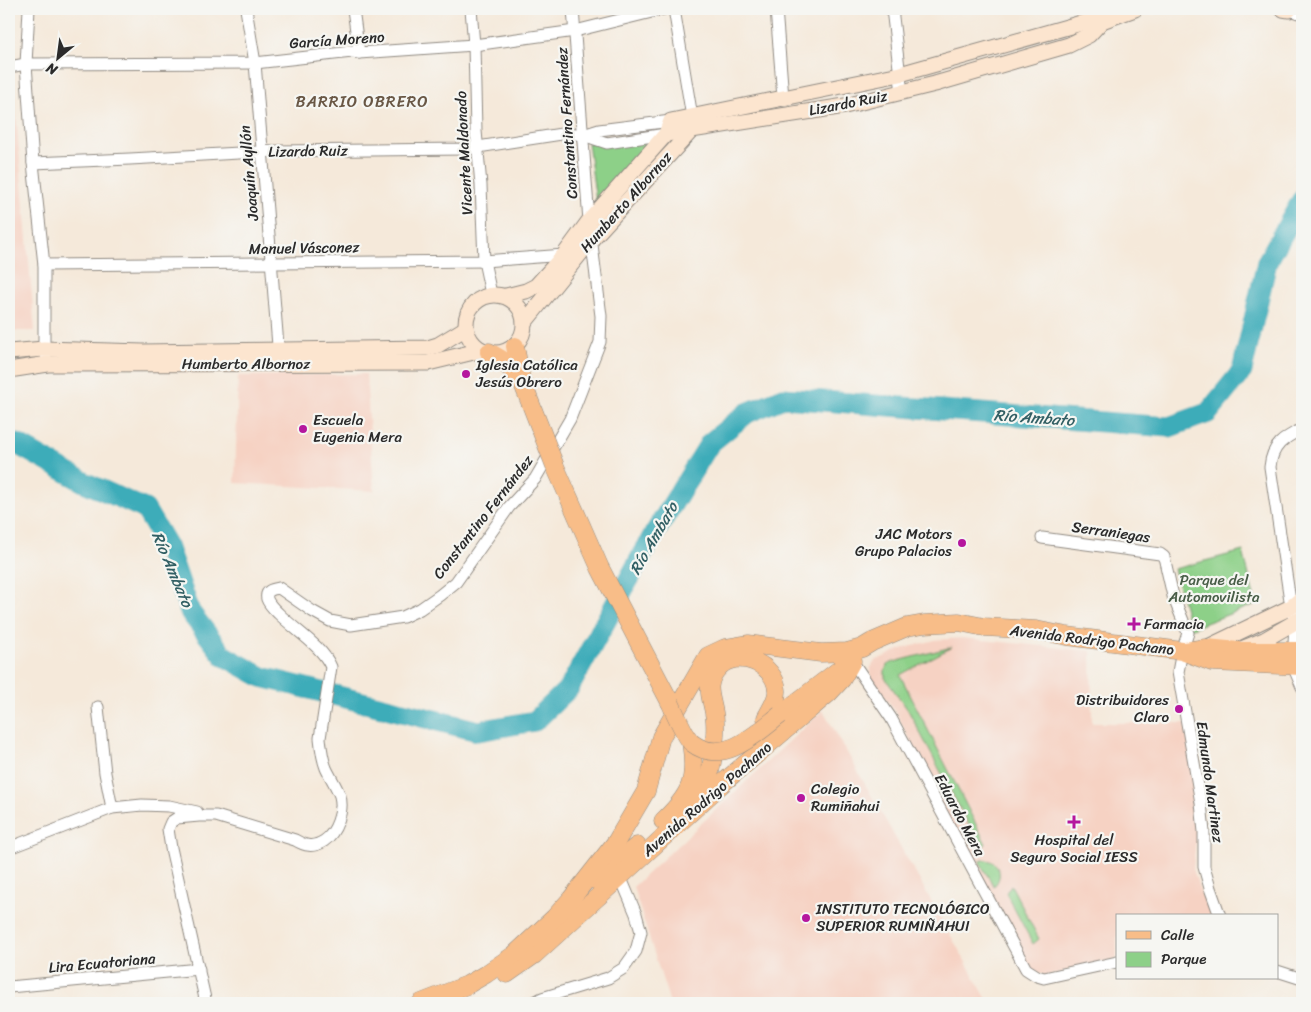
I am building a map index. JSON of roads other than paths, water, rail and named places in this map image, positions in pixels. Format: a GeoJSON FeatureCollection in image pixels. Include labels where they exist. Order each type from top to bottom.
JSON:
{"type":"FeatureCollection","features":[{"type":"Feature","properties":{"kind":"main road","name":"Lizardo Ruiz"},"geometry":{"type":"LineString","coordinates":[[692,124],[783,98],[900,74],[1085,22],[1102,15],[1136,9]]}},
{"type":"Feature","properties":{"kind":"main road","name":"Lizardo Ruiz"},"geometry":{"type":"LineString","coordinates":[[668,128],[845,106],[902,93],[1069,45],[1090,35],[1102,15]]}},
{"type":"Feature","properties":{"kind":"main road","name":"Humberto Albornoz"},"geometry":{"type":"LineString","coordinates":[[525,322],[592,239],[692,124]]}},
{"type":"Feature","properties":{"kind":"main road","name":"Humberto Albornoz"},"geometry":{"type":"LineString","coordinates":[[499,295],[526,291],[536,286],[564,255],[589,221],[668,128]]}},
{"type":"Feature","properties":{"kind":"main road"},"geometry":{"type":"LineString","coordinates":[[486,351],[498,353],[507,351],[515,346],[524,331],[525,322],[519,306],[499,295],[482,297],[475,302],[469,310],[466,328],[469,337],[475,344],[486,351],[501,358],[521,379]]}},
{"type":"Feature","properties":{"kind":"main road","name":"Humberto Albornoz"},"geometry":{"type":"LineString","coordinates":[[9,370],[48,364],[279,357],[428,348],[438,345],[466,328]]}},
{"type":"Feature","properties":{"kind":"main road"},"geometry":{"type":"LineString","coordinates":[[515,346],[521,379],[555,466],[600,568],[691,742],[694,761],[692,785],[679,806],[632,850],[571,899]]}},
{"type":"Feature","properties":{"kind":"main road","name":"Humberto Albornoz"},"geometry":{"type":"LineString","coordinates":[[9,352],[44,349],[428,363],[486,351]]}},
{"type":"Feature","properties":{"kind":"main road"},"geometry":{"type":"LineString","coordinates":[[1209,655],[1297,603]]}},
{"type":"Feature","properties":{"kind":"main road"},"geometry":{"type":"LineString","coordinates":[[1238,651],[1264,640],[1299,620]]}},
{"type":"Feature","properties":{"kind":"main road","name":"Avenida Rodrigo Pachano"},"geometry":{"type":"LineString","coordinates":[[452,1003],[499,980],[534,955],[691,811],[829,693],[842,679],[850,656],[912,634],[972,626],[1036,630],[1067,636],[1209,655]]}},
{"type":"Feature","properties":{"kind":"main road"},"geometry":{"type":"LineString","coordinates":[[421,1003],[468,985],[514,955],[554,918],[571,899],[616,842],[646,791],[661,737],[708,656],[725,648],[748,644],[850,656]]}},
{"type":"Feature","properties":{"kind":"main road"},"geometry":{"type":"LineString","coordinates":[[1209,655],[1238,651],[1298,658]]}},
{"type":"Feature","properties":{"kind":"main road"},"geometry":{"type":"LineString","coordinates":[[1209,655],[1298,658]]}},
{"type":"Feature","properties":{"kind":"main road"},"geometry":{"type":"LineString","coordinates":[[691,742],[708,751],[733,748],[745,742],[815,674],[850,656]]}},
{"type":"Feature","properties":{"kind":"main road"},"geometry":{"type":"LineString","coordinates":[[691,811],[708,778],[712,761],[715,720],[710,700],[710,681],[720,666],[734,658],[752,660],[765,667],[774,679],[777,691],[773,716]]}},
{"type":"Feature","properties":{"kind":"main road"},"geometry":{"type":"LineString","coordinates":[[670,702],[697,737],[713,744],[730,743],[773,716]]}},
{"type":"Feature","properties":{"kind":"street"},"geometry":{"type":"LineString","coordinates":[[29,9],[26,64],[32,163],[44,265],[44,349],[48,364]]}},
{"type":"Feature","properties":{"kind":"street","name":"Joaquín Ayllón"},"geometry":{"type":"LineString","coordinates":[[246,9],[255,63],[279,357]]}},
{"type":"Feature","properties":{"kind":"street"},"geometry":{"type":"LineString","coordinates":[[353,9],[359,53]]}},
{"type":"Feature","properties":{"kind":"street","name":"Vicente Maldonado"},"geometry":{"type":"LineString","coordinates":[[470,9],[474,45],[476,132],[479,148],[484,261],[499,295]]}},
{"type":"Feature","properties":{"kind":"street","name":"Constantino Fernández"},"geometry":{"type":"LineString","coordinates":[[216,816],[295,840],[304,846],[322,843],[332,835],[339,818],[340,797],[326,767],[321,749],[321,730],[331,667],[329,661],[314,645],[274,609],[266,596],[268,592],[279,588],[312,612],[330,620],[351,625],[403,616],[420,609],[456,582],[509,507],[534,479],[570,418],[600,342],[601,316],[589,221],[573,9]]}},
{"type":"Feature","properties":{"kind":"street","name":"García Moreno"},"geometry":{"type":"LineString","coordinates":[[9,67],[26,64],[255,63],[352,52],[474,45],[575,31],[664,9]]}},
{"type":"Feature","properties":{"kind":"street"},"geometry":{"type":"LineString","coordinates":[[674,9],[692,124]]}},
{"type":"Feature","properties":{"kind":"street"},"geometry":{"type":"LineString","coordinates":[[776,9],[783,98]]}},
{"type":"Feature","properties":{"kind":"street"},"geometry":{"type":"LineString","coordinates":[[892,9],[902,93]]}},
{"type":"Feature","properties":{"kind":"street","name":"Lizardo Ruiz"},"geometry":{"type":"LineString","coordinates":[[32,163],[262,151],[465,150],[568,133],[583,135],[607,143],[668,128]]}},
{"type":"Feature","properties":{"kind":"street","name":"Manuel Vásconez"},"geometry":{"type":"LineString","coordinates":[[44,265],[484,261],[564,255]]}},
{"type":"Feature","properties":{"kind":"street"},"geometry":{"type":"LineString","coordinates":[[1302,428],[1282,439],[1277,444],[1270,467],[1297,603],[1299,620],[1298,658],[1302,687]]}},
{"type":"Feature","properties":{"kind":"street","name":"Serraniegas"},"geometry":{"type":"LineString","coordinates":[[1042,538],[1162,555],[1173,596],[1188,633],[1182,651]]}},
{"type":"Feature","properties":{"kind":"street","name":"Edmundo Martinez"},"geometry":{"type":"LineString","coordinates":[[1182,651],[1178,672],[1201,803],[1204,832],[1204,867],[1219,914]]}},
{"type":"Feature","properties":{"kind":"street","name":"Eduardo Mera"},"geometry":{"type":"LineString","coordinates":[[850,656],[891,718],[1026,969],[1044,978],[1116,962]]}},
{"type":"Feature","properties":{"kind":"street"},"geometry":{"type":"LineString","coordinates":[[98,707],[105,772],[112,808]]}},
{"type":"Feature","properties":{"kind":"street"},"geometry":{"type":"LineString","coordinates":[[9,848],[112,808],[142,805],[169,806],[216,816]]}},
{"type":"Feature","properties":{"kind":"street"},"geometry":{"type":"LineString","coordinates":[[206,1003],[168,829],[171,822],[177,818],[216,816]]}},
{"type":"Feature","properties":{"kind":"street"},"geometry":{"type":"LineString","coordinates":[[533,1003],[542,998],[608,978],[624,968],[636,951],[641,932],[636,914],[620,876]]}},
{"type":"Feature","properties":{"kind":"street","name":"Lira Ecuatoriana"},"geometry":{"type":"LineString","coordinates":[[9,987],[199,970]]}},
{"type":"Feature","properties":{"kind":"street"},"geometry":{"type":"LineString","coordinates":[[1278,971],[1302,979]]}},
{"type":"Feature","properties":{"kind":"waterway","name":"Río Ambato"},"geometry":{"type":"LineString","coordinates":[[9,441],[84,482],[145,509],[167,546],[190,612],[224,656],[262,677],[478,731],[535,721],[569,688],[651,539],[710,443],[747,413],[783,398],[1169,427],[1208,413],[1242,371],[1267,262],[1302,200]]}},
{"type":"Feature","properties":{"kind":"place","name":"Iglesia Católica Jesús Obrero"},"geometry":{"type":"Point","coordinates":[466,374]}},
{"type":"Feature","properties":{"kind":"place","name":"Escuela Eugenia Mera"},"geometry":{"type":"Point","coordinates":[303,429]}},
{"type":"Feature","properties":{"kind":"place","name":"JAC Motors Grupo Palacios"},"geometry":{"type":"Point","coordinates":[962,543]}},
{"type":"Feature","properties":{"kind":"place","name":"Farmacia"},"geometry":{"type":"Point","coordinates":[1134,624]}},
{"type":"Feature","properties":{"kind":"place","name":"Distribuidores Claro"},"geometry":{"type":"Point","coordinates":[1179,709]}},
{"type":"Feature","properties":{"kind":"place","name":"Colegio Rumiñahui"},"geometry":{"type":"Point","coordinates":[801,798]}},
{"type":"Feature","properties":{"kind":"place","name":"Hospital del Seguro Social IESS"},"geometry":{"type":"Point","coordinates":[1074,822]}},
{"type":"Feature","properties":{"kind":"place","name":"INSTITUTO TECNOLÓGICO SUPERIOR RUMIÑAHUI"},"geometry":{"type":"Point","coordinates":[806,918]}},
{"type":"Feature","properties":{"kind":"district","name":"BARRIO OBRERO"},"geometry":{"type":"Point","coordinates":[362,101]}},
{"type":"Feature","properties":{"kind":"park label","name":"Parque del Automovilista"},"geometry":{"type":"Point","coordinates":[1214,588]}}]}
